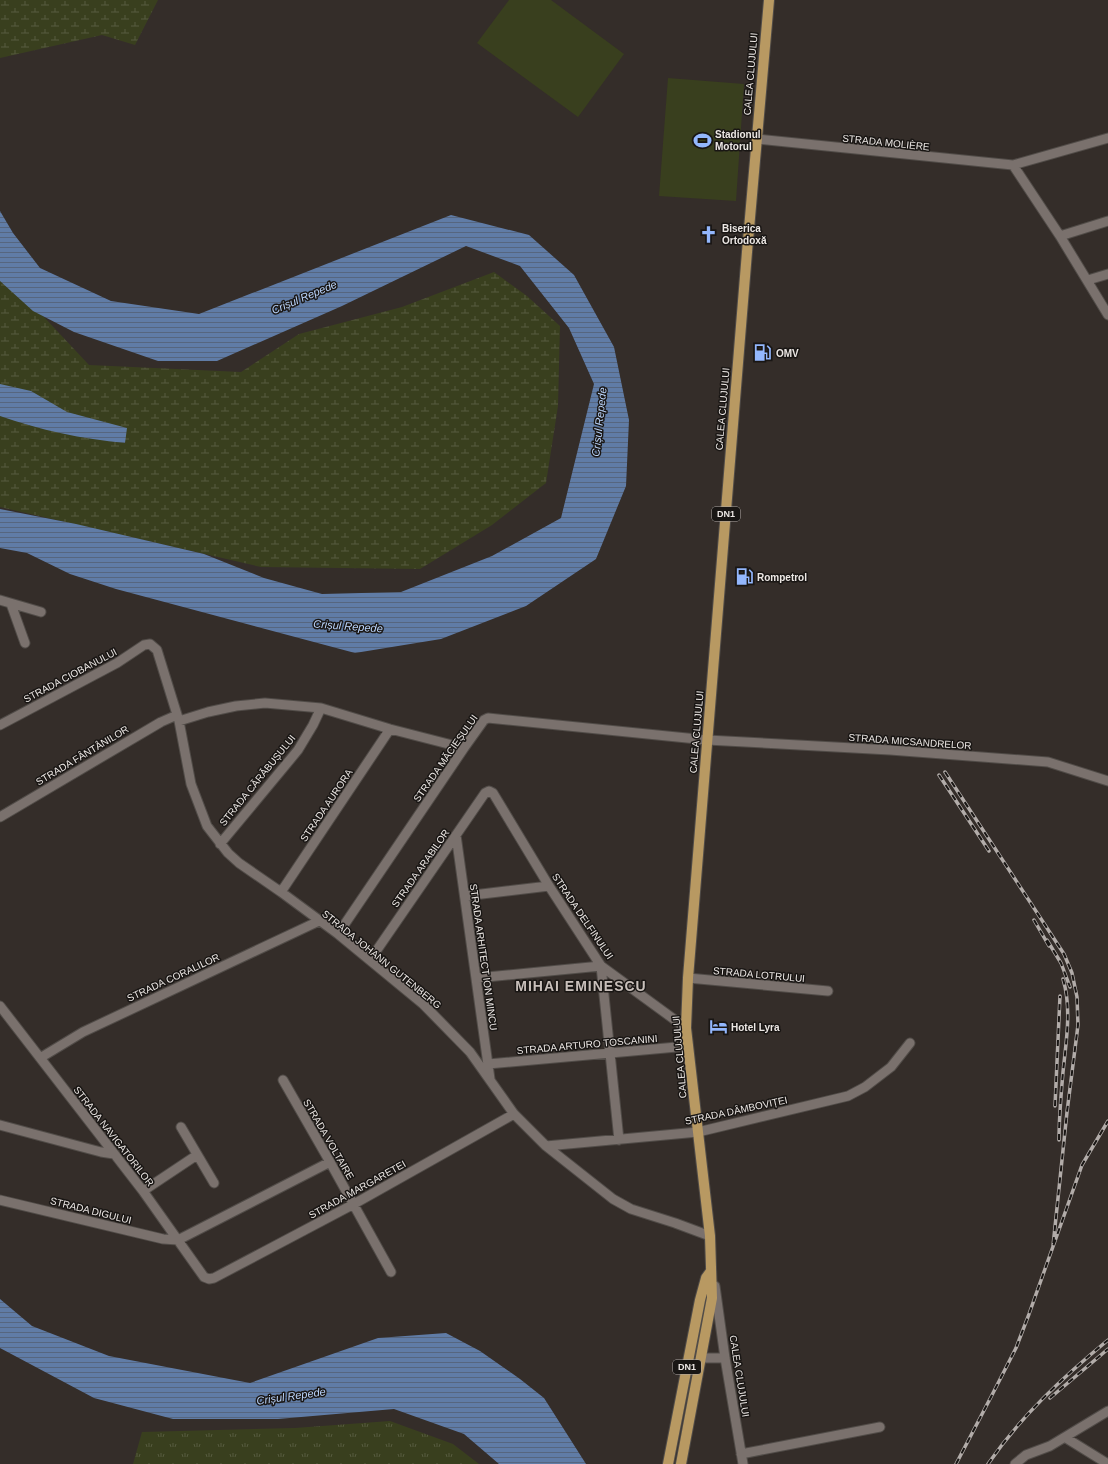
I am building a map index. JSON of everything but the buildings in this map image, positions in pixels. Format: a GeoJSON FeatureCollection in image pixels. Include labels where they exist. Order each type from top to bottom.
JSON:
{"type":"FeatureCollection","features":[{"type":"Feature","properties":{"kind":"main road","name":"CALEA CLUJULUI"},"geometry":{"type":"LineString","coordinates":[[711,1271],[710,1236],[686,1028],[688,978],[769,0]]}},
{"type":"Feature","properties":{"kind":"main road","name":"DN1"},"geometry":{"type":"LineString","coordinates":[[668,1464],[700,1300],[706,1278],[711,1271]]}},
{"type":"Feature","properties":{"kind":"main road","name":"DN1"},"geometry":{"type":"LineString","coordinates":[[681,1464],[712,1298],[711,1271]]}},
{"type":"Feature","properties":{"kind":"main road"},"geometry":{"type":"LineString","coordinates":[[700,1300],[703,1310],[694,1355],[701,1358]]}},
{"type":"Feature","properties":{"kind":"main road"},"geometry":{"type":"LineString","coordinates":[[687,1371],[692,1369],[697,1375]]}},
{"type":"Feature","properties":{"kind":"street","name":"STRADA MOLIÈRE"},"geometry":{"type":"LineString","coordinates":[[757,139],[1013,165],[1108,138]]}},
{"type":"Feature","properties":{"kind":"street"},"geometry":{"type":"LineString","coordinates":[[1013,165],[1088,280],[1108,315]]}},
{"type":"Feature","properties":{"kind":"street"},"geometry":{"type":"LineString","coordinates":[[1060,236],[1108,221]]}},
{"type":"Feature","properties":{"kind":"street"},"geometry":{"type":"LineString","coordinates":[[1088,280],[1108,274]]}},
{"type":"Feature","properties":{"kind":"street"},"geometry":{"type":"LineString","coordinates":[[0,600],[41,612]]}},
{"type":"Feature","properties":{"kind":"street"},"geometry":{"type":"LineString","coordinates":[[11,604],[25,643]]}},
{"type":"Feature","properties":{"kind":"street","name":"STRADA JOHANN GUTENBERG"},"geometry":{"type":"LineString","coordinates":[[150,644],[157,650],[178,718],[191,784],[207,826],[220,844],[239,863],[338,934],[422,1004],[458,1038],[470,1052],[514,1114],[546,1146],[612,1199],[631,1209],[710,1236]]}},
{"type":"Feature","properties":{"kind":"street","name":"STRADA CIOBANULUI"},"geometry":{"type":"LineString","coordinates":[[0,725],[117,663],[144,645],[150,644]]}},
{"type":"Feature","properties":{"kind":"street","name":"STRADA FÂNTÂNILOR"},"geometry":{"type":"LineString","coordinates":[[0,817],[161,722],[222,709],[265,703],[321,708],[390,730],[464,748]]}},
{"type":"Feature","properties":{"kind":"street","name":"STRADA CĂRĂBUȘULUI"},"geometry":{"type":"LineString","coordinates":[[220,844],[298,750],[321,708]]}},
{"type":"Feature","properties":{"kind":"street","name":"STRADA MĂCIEȘULUI"},"geometry":{"type":"LineString","coordinates":[[338,934],[484,720],[488,718],[707,740]]}},
{"type":"Feature","properties":{"kind":"street","name":"STRADA AURORA"},"geometry":{"type":"LineString","coordinates":[[281,892],[390,730]]}},
{"type":"Feature","properties":{"kind":"street","name":"STRADA MICSANDRELOR"},"geometry":{"type":"LineString","coordinates":[[707,740],[890,750],[1048,762],[1108,782]]}},
{"type":"Feature","properties":{"kind":"street","name":"STRADA ARABILOR"},"geometry":{"type":"LineString","coordinates":[[370,960],[485,793],[489,791]]}},
{"type":"Feature","properties":{"kind":"street","name":"STRADA DELFINULUI"},"geometry":{"type":"LineString","coordinates":[[489,791],[493,793],[549,886],[601,966],[686,1028]]}},
{"type":"Feature","properties":{"kind":"street","name":"STRADA ARHITECT ION MINCU"},"geometry":{"type":"LineString","coordinates":[[456,835],[490,1082]]}},
{"type":"Feature","properties":{"kind":"street"},"geometry":{"type":"LineString","coordinates":[[465,896],[549,886]]}},
{"type":"Feature","properties":{"kind":"street","name":"STRADA CORALILOR"},"geometry":{"type":"LineString","coordinates":[[40,1058],[83,1032],[319,920]]}},
{"type":"Feature","properties":{"kind":"street"},"geometry":{"type":"LineString","coordinates":[[476,978],[601,966],[619,1140]]}},
{"type":"Feature","properties":{"kind":"street","name":"STRADA LOTRULUI"},"geometry":{"type":"LineString","coordinates":[[688,978],[828,991]]}},
{"type":"Feature","properties":{"kind":"street","name":"STRADA NAVIGATORILOR"},"geometry":{"type":"LineString","coordinates":[[0,1006],[143,1191],[204,1276],[209,1279]]}},
{"type":"Feature","properties":{"kind":"street","name":"STRADA DÂMBOVIȚEI"},"geometry":{"type":"LineString","coordinates":[[546,1146],[698,1132],[848,1096],[864,1087],[891,1067],[910,1043]]}},
{"type":"Feature","properties":{"kind":"street","name":"STRADA ARTURO TOSCANINI"},"geometry":{"type":"LineString","coordinates":[[488,1064],[688,1046]]}},
{"type":"Feature","properties":{"kind":"street","name":"STRADA VOLTAIRE"},"geometry":{"type":"LineString","coordinates":[[283,1080],[391,1272]]}},
{"type":"Feature","properties":{"kind":"street","name":"STRADA MARGARETEI"},"geometry":{"type":"LineString","coordinates":[[209,1279],[214,1278],[354,1204],[514,1114]]}},
{"type":"Feature","properties":{"kind":"street"},"geometry":{"type":"LineString","coordinates":[[0,1125],[101,1152],[114,1154]]}},
{"type":"Feature","properties":{"kind":"street"},"geometry":{"type":"LineString","coordinates":[[181,1127],[214,1183]]}},
{"type":"Feature","properties":{"kind":"street"},"geometry":{"type":"LineString","coordinates":[[143,1191],[197,1155]]}},
{"type":"Feature","properties":{"kind":"street"},"geometry":{"type":"LineString","coordinates":[[178,1240],[330,1162]]}},
{"type":"Feature","properties":{"kind":"street","name":"STRADA DIGULUI"},"geometry":{"type":"LineString","coordinates":[[0,1200],[162,1239],[178,1240]]}},
{"type":"Feature","properties":{"kind":"street","name":"CALEA CLUJULUI"},"geometry":{"type":"LineString","coordinates":[[711,1271],[716,1287],[725,1358],[742,1464]]}},
{"type":"Feature","properties":{"kind":"street"},"geometry":{"type":"LineString","coordinates":[[701,1358],[725,1358]]}},
{"type":"Feature","properties":{"kind":"street"},"geometry":{"type":"LineString","coordinates":[[1015,1464],[1026,1455],[1066,1438],[1108,1411]]}},
{"type":"Feature","properties":{"kind":"street"},"geometry":{"type":"LineString","coordinates":[[740,1454],[880,1428]]}},
{"type":"Feature","properties":{"kind":"street"},"geometry":{"type":"LineString","coordinates":[[1066,1438],[1108,1464]]}},
{"type":"Feature","properties":{"kind":"green space"},"geometry":{"type":"Polygon","coordinates":[[[0,0],[158,0],[135,45],[102,35],[0,58],[0,0]]]}},
{"type":"Feature","properties":{"kind":"green space"},"geometry":{"type":"Polygon","coordinates":[[[509,0],[551,0],[624,54],[578,117],[477,43],[509,0]]]}},
{"type":"Feature","properties":{"kind":"green space","name":"Stadionul Motorul"},"geometry":{"type":"Polygon","coordinates":[[[668,78],[744,84],[736,201],[659,196],[668,78]]]}},
{"type":"Feature","properties":{"kind":"green space"},"geometry":{"type":"Polygon","coordinates":[[[0,270],[89,365],[241,372],[299,334],[402,307],[494,272],[527,296],[560,326],[558,406],[546,483],[492,525],[420,569],[261,567],[0,507],[0,270]]]}},
{"type":"Feature","properties":{"kind":"green space"},"geometry":{"type":"Polygon","coordinates":[[[390,1421],[453,1444],[479,1464],[133,1464],[142,1432],[295,1428],[390,1421]]]}},
{"type":"Feature","properties":{"kind":"water","name":"Crișul Repede"},"geometry":{"type":"Polygon","coordinates":[[[0,211],[13,233],[40,268],[111,301],[199,314],[451,215],[529,235],[574,275],[614,347],[629,420],[626,486],[596,559],[526,606],[441,639],[355,653],[116,589],[70,574],[27,553],[0,548],[0,509],[76,524],[204,554],[264,578],[322,594],[401,592],[492,556],[561,518],[594,384],[569,328],[520,266],[466,246],[342,306],[217,361],[158,361],[74,332],[33,311],[0,281],[0,211]]]}},
{"type":"Feature","properties":{"kind":"water"},"geometry":{"type":"Polygon","coordinates":[[[0,384],[31,391],[67,412],[127,428],[125,443],[61,433],[30,426],[0,416],[0,384]]]}},
{"type":"Feature","properties":{"kind":"water","name":"Crișul Repede"},"geometry":{"type":"Polygon","coordinates":[[[0,1299],[32,1326],[109,1356],[250,1383],[378,1338],[446,1333],[480,1351],[544,1398],[586,1464],[499,1464],[464,1434],[394,1409],[278,1419],[173,1419],[94,1398],[0,1348],[0,1299]]]}},
{"type":"Feature","properties":{"kind":"railway"},"geometry":{"type":"LineString","coordinates":[[945,772],[1064,954],[1072,973],[1077,997],[1078,1025],[1053,1246]]}},
{"type":"Feature","properties":{"kind":"railway"},"geometry":{"type":"LineString","coordinates":[[939,775],[989,851]]}},
{"type":"Feature","properties":{"kind":"railway"},"geometry":{"type":"LineString","coordinates":[[1034,920],[1049,946]]}},
{"type":"Feature","properties":{"kind":"railway"},"geometry":{"type":"LineString","coordinates":[[1047,940],[1061,963],[1070,987]]}},
{"type":"Feature","properties":{"kind":"railway"},"geometry":{"type":"LineString","coordinates":[[1059,1140],[1059,1123],[1068,1026],[1066,990],[1063,979]]}},
{"type":"Feature","properties":{"kind":"railway"},"geometry":{"type":"LineString","coordinates":[[1055,1106],[1060,996]]}},
{"type":"Feature","properties":{"kind":"railway"},"geometry":{"type":"LineString","coordinates":[[956,1464],[1016,1348],[1082,1165],[1108,1121]]}},
{"type":"Feature","properties":{"kind":"railway"},"geometry":{"type":"LineString","coordinates":[[988,1464],[1029,1413],[1075,1368],[1108,1340]]}},
{"type":"Feature","properties":{"kind":"railway"},"geometry":{"type":"LineString","coordinates":[[1050,1398],[1108,1349]]}},
{"type":"Feature","properties":{"kind":"place","name":"Stadionul Motorul"},"geometry":{"type":"Point","coordinates":[702,140]}},
{"type":"Feature","properties":{"kind":"place","name":"Biserica Ortodoxă"},"geometry":{"type":"Point","coordinates":[709,234]}},
{"type":"Feature","properties":{"kind":"place","name":"OMV"},"geometry":{"type":"Point","coordinates":[763,353]}},
{"type":"Feature","properties":{"kind":"place","name":"Rompetrol"},"geometry":{"type":"Point","coordinates":[744,577]}},
{"type":"Feature","properties":{"kind":"place","name":"Hotel Lyra"},"geometry":{"type":"Point","coordinates":[718,1027]}},
{"type":"Feature","properties":{"kind":"district","name":"MIHAI EMINESCU"},"geometry":{"type":"Point","coordinates":[581,986]}}]}
